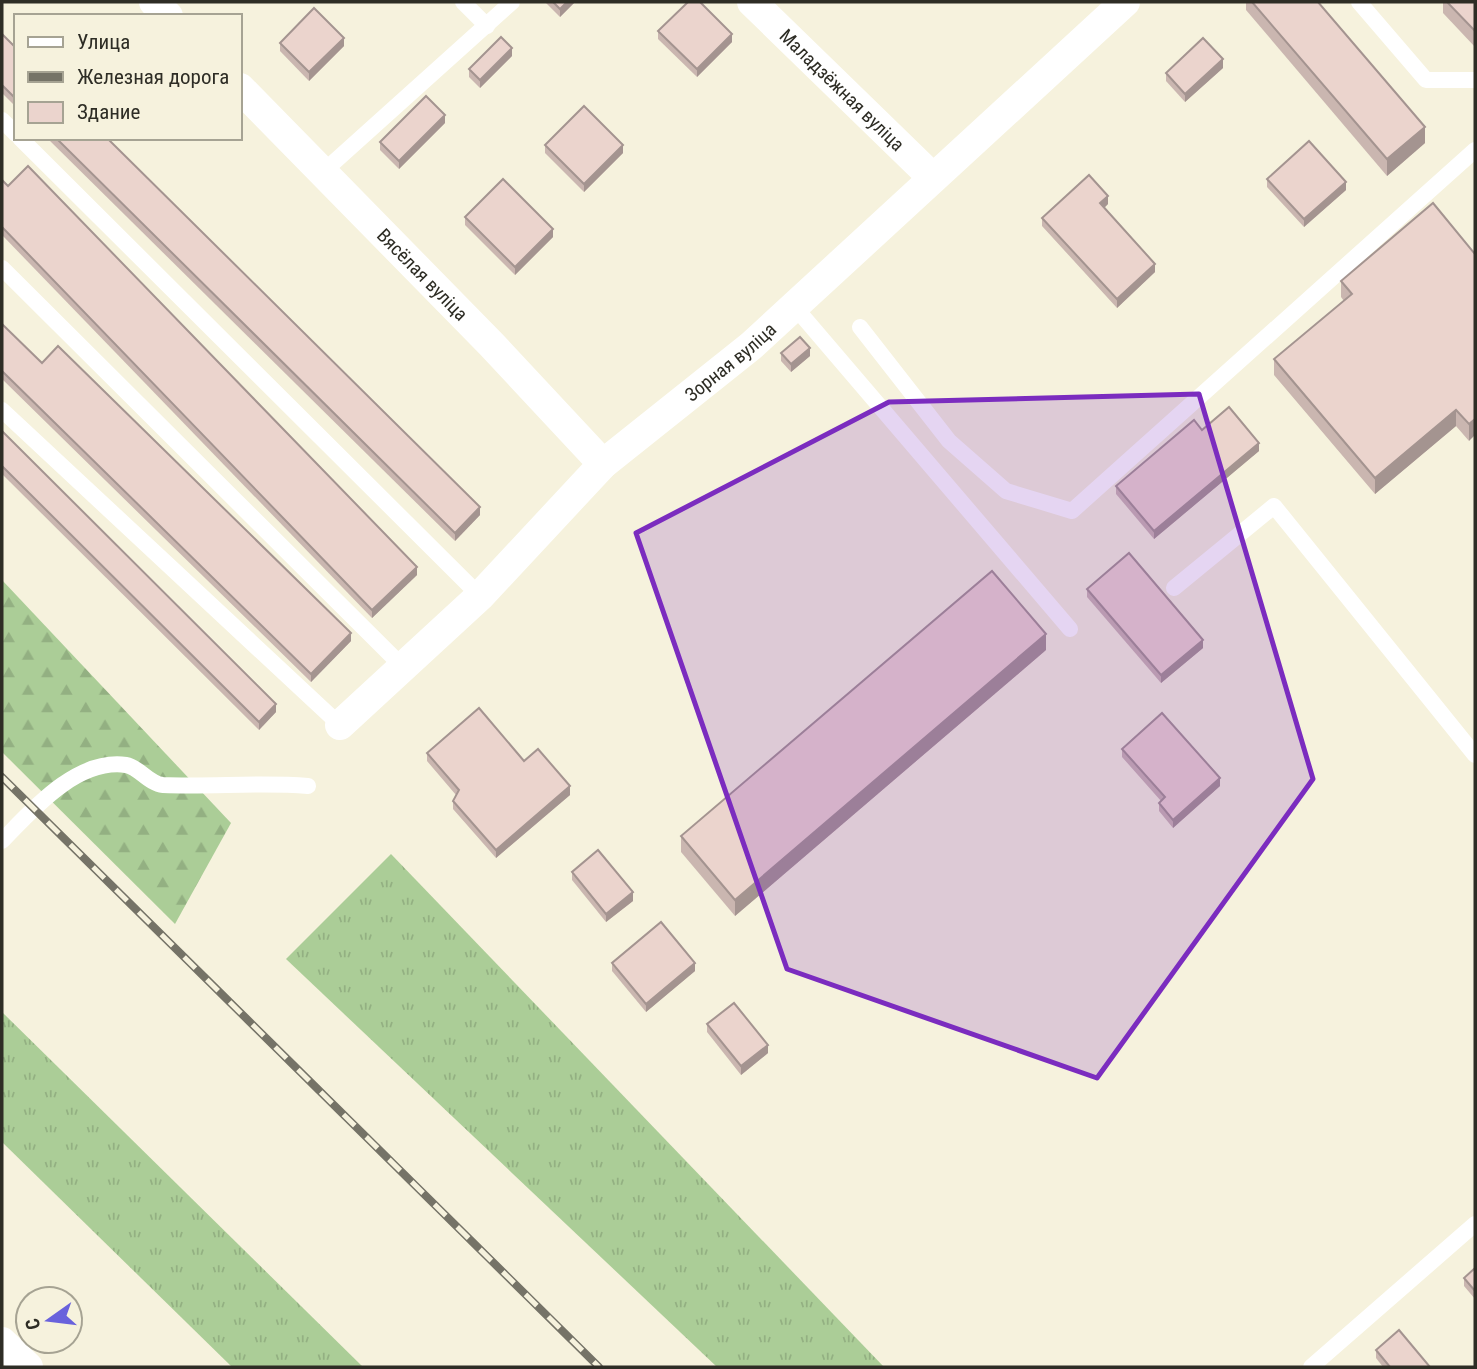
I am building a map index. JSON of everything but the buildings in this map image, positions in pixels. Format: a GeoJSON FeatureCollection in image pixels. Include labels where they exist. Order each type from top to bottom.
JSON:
{"type":"FeatureCollection","features":[{"type":"Feature","properties":{"kind":"street","name":"Маладзёжная вуліца"},"geometry":{"type":"LineString","coordinates":[[752,2],[933,178]]}},
{"type":"Feature","properties":{"kind":"street","name":"Зорная вуліца"},"geometry":{"type":"LineString","coordinates":[[340,725],[480,596],[603,464],[751,346],[1125,2]]}},
{"type":"Feature","properties":{"kind":"street","name":"Вясёлая вуліца"},"geometry":{"type":"LineString","coordinates":[[242,90],[603,464]]}},
{"type":"Feature","properties":{"kind":"street"},"geometry":{"type":"LineString","coordinates":[[2,1342],[28,1367]]}},
{"type":"Feature","properties":{"kind":"lane"},"geometry":{"type":"LineString","coordinates":[[463,2],[487,26]]}},
{"type":"Feature","properties":{"kind":"lane"},"geometry":{"type":"LineString","coordinates":[[323,173],[512,2]]}},
{"type":"Feature","properties":{"kind":"lane"},"geometry":{"type":"LineString","coordinates":[[1359,2],[1426,80],[1475,80]]}},
{"type":"Feature","properties":{"kind":"lane"},"geometry":{"type":"LineString","coordinates":[[22,140],[480,596]]}},
{"type":"Feature","properties":{"kind":"lane"},"geometry":{"type":"LineString","coordinates":[[860,327],[949,441],[1006,491],[1072,511],[1475,150]]}},
{"type":"Feature","properties":{"kind":"lane"},"geometry":{"type":"LineString","coordinates":[[2,268],[402,666]]}},
{"type":"Feature","properties":{"kind":"lane"},"geometry":{"type":"LineString","coordinates":[[794,306],[1070,629]]}},
{"type":"Feature","properties":{"kind":"lane"},"geometry":{"type":"LineString","coordinates":[[2,410],[340,725]]}},
{"type":"Feature","properties":{"kind":"lane"},"geometry":{"type":"LineString","coordinates":[[1174,588],[1274,506],[1475,755]]}},
{"type":"Feature","properties":{"kind":"lane"},"geometry":{"type":"LineString","coordinates":[[2,841],[34,808],[70,781],[98,768],[128,765],[159,785],[258,782],[308,786]]}},
{"type":"Feature","properties":{"kind":"lane"},"geometry":{"type":"LineString","coordinates":[[1311,1367],[1475,1224]]}},
{"type":"Feature","properties":{"kind":"highlighted area"},"geometry":{"type":"Polygon","coordinates":[[[1199,394],[1313,779],[1097,1078],[787,969],[636,533],[889,402],[1199,394]]]}},
{"type":"Feature","properties":{"kind":"green space"},"geometry":{"type":"Polygon","coordinates":[[[2,580],[231,823],[175,924],[2,752],[2,580]]]}},
{"type":"Feature","properties":{"kind":"green space"},"geometry":{"type":"Polygon","coordinates":[[[391,854],[884,1367],[717,1367],[286,959],[391,854]]]}},
{"type":"Feature","properties":{"kind":"green space"},"geometry":{"type":"Polygon","coordinates":[[[2,1012],[363,1367],[232,1367],[2,1142],[2,1012]]]}},
{"type":"Feature","properties":{"kind":"railway"},"geometry":{"type":"LineString","coordinates":[[2,777],[599,1367]]}}]}
